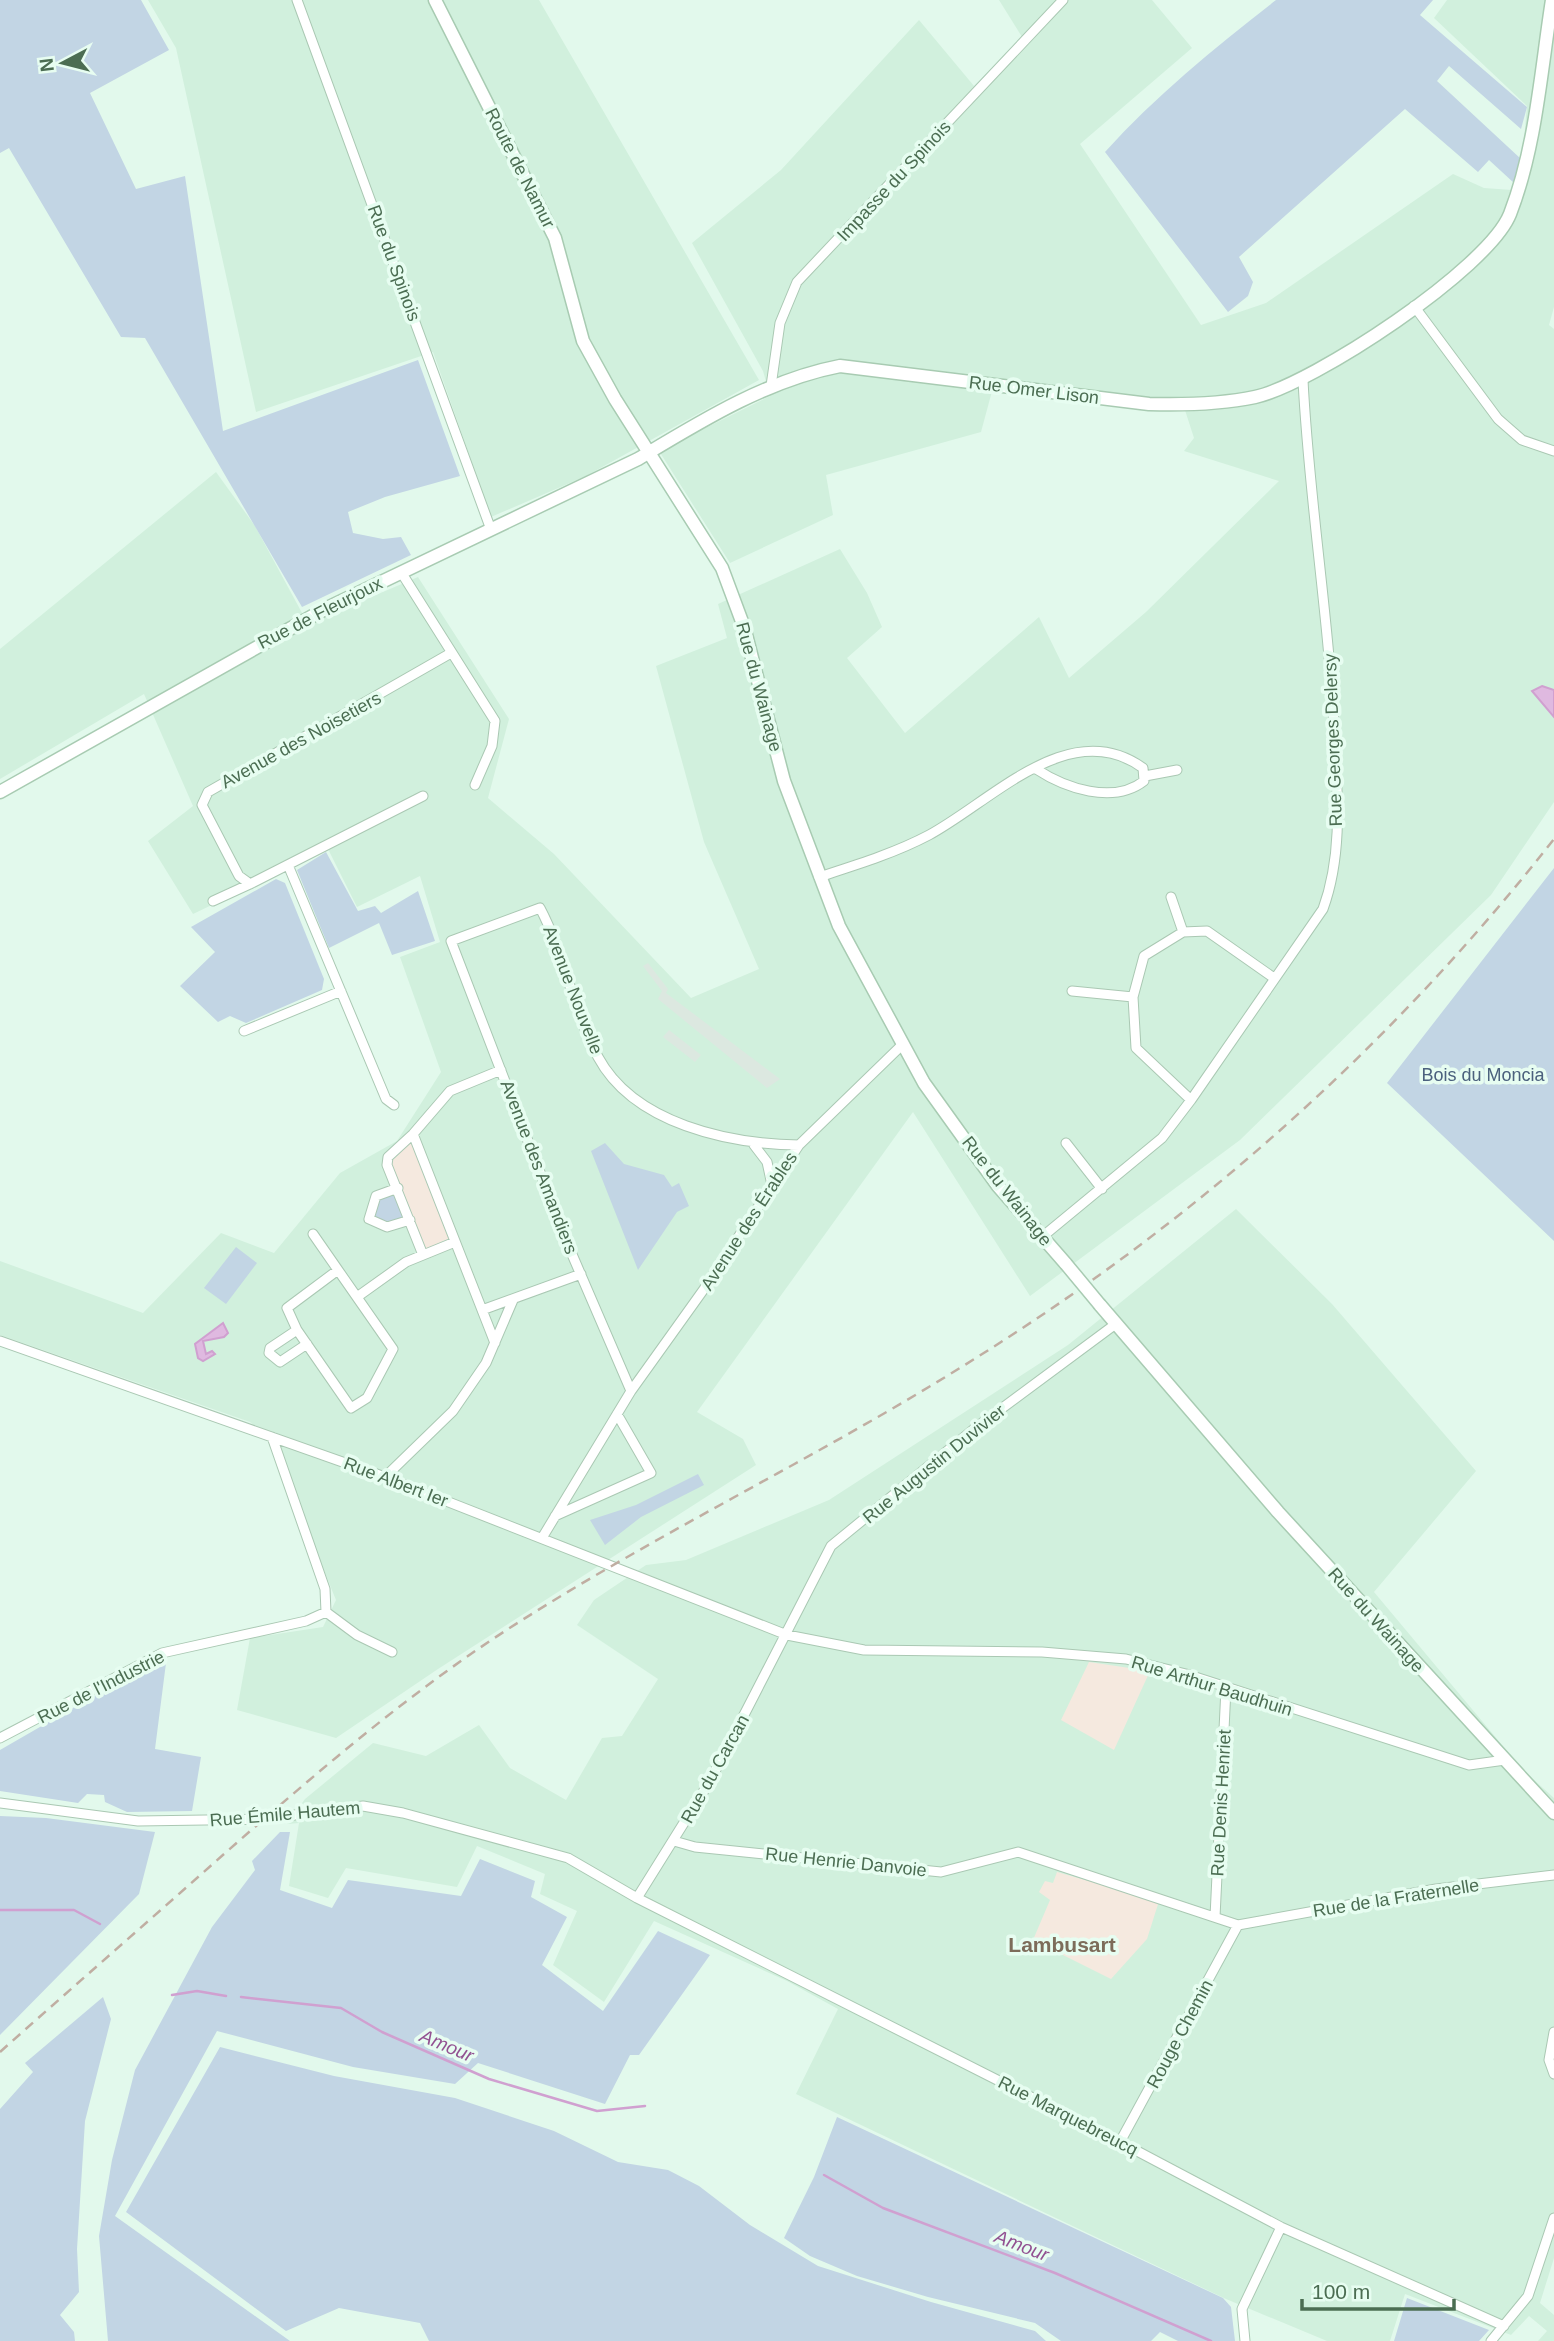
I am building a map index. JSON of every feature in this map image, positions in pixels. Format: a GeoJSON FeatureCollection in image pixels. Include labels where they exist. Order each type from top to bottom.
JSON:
{"type":"FeatureCollection","features":[{"type":"Feature","properties":{"kind":"main road","name":"Route de Namur"},"geometry":{"type":"LineString","coordinates":[[435,0],[457,49],[537,198],[555,238],[583,341],[649,452]]}},
{"type":"Feature","properties":{"kind":"main road","name":"Rue Omer Lison"},"geometry":{"type":"LineString","coordinates":[[649,452],[663,441],[771,386],[811,372],[840,366],[1149,404],[1179,405],[1255,397],[1303,380],[1414,306],[1461,271],[1497,236],[1510,215],[1526,159],[1552,0]]}},
{"type":"Feature","properties":{"kind":"main road","name":"Rue de Fleurjoux"},"geometry":{"type":"LineString","coordinates":[[0,792],[245,651],[490,527],[649,452]]}},
{"type":"Feature","properties":{"kind":"main road","name":"Rue du Wainage"},"geometry":{"type":"LineString","coordinates":[[649,452],[722,568],[744,626],[784,781],[819,877],[839,926],[924,1083],[998,1186],[1278,1512],[1554,1813]]}},
{"type":"Feature","properties":{"kind":"street","name":"Rue du Spinois"},"geometry":{"type":"LineString","coordinates":[[297,0],[490,527]]}},
{"type":"Feature","properties":{"kind":"street","name":"Impasse du Spinois"},"geometry":{"type":"LineString","coordinates":[[771,386],[780,323],[797,282],[1063,0]]}},
{"type":"Feature","properties":{"kind":"street"},"geometry":{"type":"LineString","coordinates":[[1414,306],[1497,419],[1522,439],[1554,451]]}},
{"type":"Feature","properties":{"kind":"street","name":"Rue Georges Delersy"},"geometry":{"type":"LineString","coordinates":[[1042,1237],[1162,1138],[1324,909],[1332,884],[1338,816],[1334,705],[1306,443],[1303,380]]}},
{"type":"Feature","properties":{"kind":"street"},"geometry":{"type":"LineString","coordinates":[[401,572],[495,721],[492,746],[475,785]]}},
{"type":"Feature","properties":{"kind":"street","name":"Avenue des Noisetiers"},"geometry":{"type":"LineString","coordinates":[[250,884],[239,876],[202,804],[208,792],[451,653]]}},
{"type":"Feature","properties":{"kind":"street"},"geometry":{"type":"LineString","coordinates":[[819,877],[928,836],[1020,776],[1060,754],[1096,751],[1132,760],[1143,768],[1145,776],[1144,781],[1136,786],[1093,792],[1055,782],[1036,769]]}},
{"type":"Feature","properties":{"kind":"street"},"geometry":{"type":"LineString","coordinates":[[1145,776],[1177,770]]}},
{"type":"Feature","properties":{"kind":"street"},"geometry":{"type":"LineString","coordinates":[[213,901],[423,796]]}},
{"type":"Feature","properties":{"kind":"street"},"geometry":{"type":"LineString","coordinates":[[288,865],[386,1099],[394,1105]]}},
{"type":"Feature","properties":{"kind":"street"},"geometry":{"type":"LineString","coordinates":[[1171,897],[1183,932]]}},
{"type":"Feature","properties":{"kind":"street","name":"Avenue des Amandiers"},"geometry":{"type":"LineString","coordinates":[[540,908],[451,941],[581,1274],[631,1391]]}},
{"type":"Feature","properties":{"kind":"street","name":"Avenue Nouvelle"},"geometry":{"type":"LineString","coordinates":[[540,908],[553,933],[599,1059],[630,1097],[642,1107],[689,1125],[754,1144],[799,1145]]}},
{"type":"Feature","properties":{"kind":"street"},"geometry":{"type":"LineString","coordinates":[[1191,1100],[1136,1048],[1133,997],[1144,956],[1183,932],[1206,931],[1274,978]]}},
{"type":"Feature","properties":{"kind":"street"},"geometry":{"type":"LineString","coordinates":[[244,1031],[341,991]]}},
{"type":"Feature","properties":{"kind":"street"},"geometry":{"type":"LineString","coordinates":[[1072,991],[1133,997]]}},
{"type":"Feature","properties":{"kind":"street","name":"Avenue des Érables"},"geometry":{"type":"LineString","coordinates":[[542,1538],[631,1391],[704,1289],[799,1145],[902,1045]]}},
{"type":"Feature","properties":{"kind":"street"},"geometry":{"type":"LineString","coordinates":[[423,1255],[387,1165],[388,1157],[413,1134],[450,1091],[501,1070]]}},
{"type":"Feature","properties":{"kind":"street"},"geometry":{"type":"LineString","coordinates":[[413,1134],[495,1343]]}},
{"type":"Feature","properties":{"kind":"street"},"geometry":{"type":"LineString","coordinates":[[1066,1143],[1102,1189]]}},
{"type":"Feature","properties":{"kind":"street"},"geometry":{"type":"LineString","coordinates":[[754,1144],[766,1162],[772,1185]]}},
{"type":"Feature","properties":{"kind":"street"},"geometry":{"type":"LineString","coordinates":[[398,1188],[376,1196],[369,1219],[387,1227],[410,1220]]}},
{"type":"Feature","properties":{"kind":"street"},"geometry":{"type":"LineString","coordinates":[[313,1234],[393,1349],[364,1402],[351,1408],[289,1315],[290,1304],[338,1270]]}},
{"type":"Feature","properties":{"kind":"street"},"geometry":{"type":"LineString","coordinates":[[357,1297],[406,1262],[455,1242]]}},
{"type":"Feature","properties":{"kind":"street"},"geometry":{"type":"LineString","coordinates":[[482,1310],[581,1274]]}},
{"type":"Feature","properties":{"kind":"street"},"geometry":{"type":"LineString","coordinates":[[384,1477],[453,1411],[486,1363],[513,1300]]}},
{"type":"Feature","properties":{"kind":"street","name":"Rue Augustin Duvivier"},"geometry":{"type":"LineString","coordinates":[[787,1635],[831,1546],[974,1429],[1116,1323]]}},
{"type":"Feature","properties":{"kind":"street"},"geometry":{"type":"LineString","coordinates":[[297,1330],[270,1348],[269,1353],[280,1362],[307,1344]]}},
{"type":"Feature","properties":{"kind":"street","name":"Rue Albert Ier"},"geometry":{"type":"LineString","coordinates":[[0,1341],[384,1477],[787,1635]]}},
{"type":"Feature","properties":{"kind":"street"},"geometry":{"type":"LineString","coordinates":[[555,1516],[651,1473],[617,1414]]}},
{"type":"Feature","properties":{"kind":"street"},"geometry":{"type":"LineString","coordinates":[[272,1437],[325,1589],[326,1612],[357,1635],[392,1652]]}},
{"type":"Feature","properties":{"kind":"street","name":"Rue de l'Industrie"},"geometry":{"type":"LineString","coordinates":[[0,1738],[162,1653],[306,1621],[326,1612]]}},
{"type":"Feature","properties":{"kind":"street","name":"Rue Arthur Baudhuin"},"geometry":{"type":"LineString","coordinates":[[787,1635],[864,1650],[1042,1652],[1109,1657],[1147,1664],[1469,1765],[1505,1760]]}},
{"type":"Feature","properties":{"kind":"street","name":"Rue du Carcan"},"geometry":{"type":"LineString","coordinates":[[637,1898],[710,1781],[787,1635]]}},
{"type":"Feature","properties":{"kind":"street","name":"Rue Denis Henriet"},"geometry":{"type":"LineString","coordinates":[[1215,1917],[1226,1688]]}},
{"type":"Feature","properties":{"kind":"street","name":"Rue Émile Hautem"},"geometry":{"type":"LineString","coordinates":[[0,1803],[138,1821],[264,1819],[363,1806],[403,1813],[568,1858],[637,1898]]}},
{"type":"Feature","properties":{"kind":"street","name":"Rue Henrie Danvoie"},"geometry":{"type":"LineString","coordinates":[[674,1842],[695,1847],[941,1872],[1018,1852],[1238,1925]]}},
{"type":"Feature","properties":{"kind":"street","name":"Rue de la Fraternelle"},"geometry":{"type":"LineString","coordinates":[[1238,1925],[1424,1891],[1554,1875]]}},
{"type":"Feature","properties":{"kind":"street","name":"Rue Marquebreucq"},"geometry":{"type":"LineString","coordinates":[[637,1898],[1120,2142],[1280,2227],[1504,2326]]}},
{"type":"Feature","properties":{"kind":"street","name":"Rouge Chemin"},"geometry":{"type":"LineString","coordinates":[[1120,2142],[1238,1925]]}},
{"type":"Feature","properties":{"kind":"street"},"geometry":{"type":"LineString","coordinates":[[1554,2032],[1549,2060],[1554,2074]]}},
{"type":"Feature","properties":{"kind":"street"},"geometry":{"type":"LineString","coordinates":[[1491,2341],[1528,2296],[1554,2218]]}},
{"type":"Feature","properties":{"kind":"street"},"geometry":{"type":"LineString","coordinates":[[1245,2341],[1242,2309],[1280,2227]]}},
{"type":"Feature","properties":{"kind":"shaded area"},"geometry":{"type":"Polygon","coordinates":[[[148,0],[539,0],[759,380],[586,476],[491,517],[433,352],[256,412],[176,48],[148,0]]]}},
{"type":"Feature","properties":{"kind":"shaded area"},"geometry":{"type":"Polygon","coordinates":[[[999,0],[1152,0],[1192,48],[1080,144],[1201,325],[1266,303],[1453,174],[1484,188],[1512,190],[1522,162],[1527,106],[1434,18],[1447,0],[1554,0],[1554,307],[1549,325],[1554,329],[1554,802],[1491,895],[1240,1140],[1030,1296],[913,1112],[697,1412],[743,1439],[756,1465],[438,1669],[336,1738],[237,1710],[250,1638],[323,1627],[336,1600],[270,1438],[250,1422],[0,1335],[0,1261],[143,1313],[221,1233],[274,1253],[340,1173],[397,1141],[441,1072],[400,957],[440,942],[420,876],[357,907],[328,849],[193,914],[148,841],[193,806],[144,694],[0,779],[0,649],[216,472],[255,526],[308,624],[418,577],[509,719],[488,798],[554,854],[691,998],[759,969],[704,842],[656,666],[727,638],[718,604],[840,549],[867,593],[882,627],[847,658],[905,733],[1039,617],[1069,678],[1146,612],[1279,481],[1184,451],[1194,438],[1183,404],[995,380],[981,432],[826,475],[833,515],[730,563],[659,451],[770,396],[763,371],[692,243],[781,170],[919,20],[974,86],[1022,37],[999,0]]]}},
{"type":"Feature","properties":{"kind":"shaded area"},"geometry":{"type":"Polygon","coordinates":[[[1542,686],[1554,690],[1554,717],[1532,691],[1542,686]]]}},
{"type":"Feature","properties":{"kind":"shaded area"},"geometry":{"type":"Polygon","coordinates":[[[648,963],[668,989],[666,993],[780,1079],[767,1088],[658,999],[662,991],[643,966],[648,963]]]}},
{"type":"Feature","properties":{"kind":"shaded area"},"geometry":{"type":"Polygon","coordinates":[[[669,1030],[701,1055],[695,1062],[663,1037],[669,1030]]]}},
{"type":"Feature","properties":{"kind":"shaded area"},"geometry":{"type":"Polygon","coordinates":[[[411,1141],[450,1238],[426,1249],[391,1162],[411,1141]]]}},
{"type":"Feature","properties":{"kind":"shaded area"},"geometry":{"type":"Polygon","coordinates":[[[1236,1209],[1332,1304],[1476,1471],[1374,1592],[1523,1770],[1554,1798],[1554,2258],[1540,2303],[1554,2315],[1554,2341],[1538,2341],[1547,2331],[1529,2316],[1511,2335],[1405,2294],[1390,2341],[1327,2341],[1226,2299],[796,2094],[838,2009],[787,1981],[654,1921],[604,2002],[553,1965],[577,1911],[540,1894],[545,1874],[477,1846],[457,1887],[346,1868],[328,1898],[289,1886],[299,1823],[287,1824],[305,1799],[373,1743],[426,1756],[479,1725],[510,1768],[566,1800],[602,1738],[622,1736],[658,1679],[577,1625],[594,1600],[646,1565],[686,1560],[829,1500],[1068,1345],[1236,1209]]]}},
{"type":"Feature","properties":{"kind":"shaded area"},"geometry":{"type":"Polygon","coordinates":[[[223,1323],[228,1333],[224,1337],[203,1341],[206,1354],[212,1351],[215,1354],[203,1361],[198,1358],[195,1344],[223,1323]]]}},
{"type":"Feature","properties":{"kind":"shaded area"},"geometry":{"type":"Polygon","coordinates":[[[1089,1662],[1150,1671],[1114,1750],[1061,1720],[1089,1662]]]}},
{"type":"Feature","properties":{"kind":"shaded area"},"geometry":{"type":"Polygon","coordinates":[[[1057,1872],[1159,1901],[1147,1939],[1111,1979],[1033,1940],[1050,1900],[1039,1892],[1045,1881],[1053,1883],[1057,1872]]]}},
{"type":"Feature","properties":{"kind":"green space"},"geometry":{"type":"Polygon","coordinates":[[[0,0],[141,0],[169,50],[90,93],[136,189],[185,176],[223,431],[418,360],[460,476],[385,497],[348,512],[353,533],[383,539],[401,537],[411,555],[302,607],[145,338],[121,337],[9,148],[0,153],[0,0]]]}},
{"type":"Feature","properties":{"kind":"green space"},"geometry":{"type":"Polygon","coordinates":[[[1276,0],[1433,0],[1420,15],[1527,107],[1521,129],[1449,66],[1437,81],[1521,159],[1514,183],[1489,160],[1478,172],[1405,109],[1239,257],[1253,282],[1248,296],[1228,312],[1105,152],[1166,91],[1276,0]]]}},
{"type":"Feature","properties":{"kind":"green space"},"geometry":{"type":"Polygon","coordinates":[[[326,852],[358,911],[375,906],[381,913],[418,891],[435,941],[392,955],[379,923],[329,948],[297,870],[326,852]]]}},
{"type":"Feature","properties":{"kind":"green space","name":"Bois du Moncia"},"geometry":{"type":"Polygon","coordinates":[[[1554,868],[1554,1241],[1387,1083],[1554,868]]]}},
{"type":"Feature","properties":{"kind":"green space"},"geometry":{"type":"Polygon","coordinates":[[[276,879],[285,883],[324,979],[322,990],[246,1023],[230,1016],[218,1022],[180,986],[215,952],[191,927],[276,879]]]}},
{"type":"Feature","properties":{"kind":"green space"},"geometry":{"type":"Polygon","coordinates":[[[605,1143],[624,1164],[664,1175],[672,1187],[679,1183],[689,1206],[677,1212],[638,1270],[591,1151],[605,1143]]]}},
{"type":"Feature","properties":{"kind":"green space"},"geometry":{"type":"Polygon","coordinates":[[[396,1193],[406,1217],[389,1223],[374,1218],[379,1199],[396,1193]]]}},
{"type":"Feature","properties":{"kind":"green space"},"geometry":{"type":"Polygon","coordinates":[[[236,1247],[257,1263],[226,1304],[204,1288],[236,1247]]]}},
{"type":"Feature","properties":{"kind":"green space"},"geometry":{"type":"Polygon","coordinates":[[[698,1474],[704,1485],[641,1517],[605,1545],[590,1520],[636,1505],[698,1474]]]}},
{"type":"Feature","properties":{"kind":"green space"},"geometry":{"type":"Polygon","coordinates":[[[166,1663],[155,1749],[201,1757],[192,1811],[127,1812],[105,1802],[104,1795],[87,1794],[78,1803],[0,1791],[0,1750],[118,1682],[166,1663]]]}},
{"type":"Feature","properties":{"kind":"green space"},"geometry":{"type":"Polygon","coordinates":[[[0,1816],[46,1818],[155,1832],[139,1894],[0,2035],[0,1816]]]}},
{"type":"Feature","properties":{"kind":"green space"},"geometry":{"type":"Polygon","coordinates":[[[280,1832],[290,1832],[280,1890],[332,1908],[348,1880],[461,1896],[480,1859],[535,1881],[531,1897],[567,1917],[542,1965],[603,2011],[658,1931],[710,1955],[639,2055],[630,2055],[605,2104],[478,2063],[455,2084],[353,2067],[217,2031],[115,2216],[290,2341],[108,2341],[99,2236],[112,2160],[135,2070],[212,1927],[255,1870],[252,1861],[280,1832]]]}},
{"type":"Feature","properties":{"kind":"green space"},"geometry":{"type":"Polygon","coordinates":[[[103,1997],[111,2019],[85,2121],[77,2249],[79,2292],[60,2315],[74,2332],[75,2341],[0,2341],[0,2109],[33,2072],[25,2063],[103,1997]]]}},
{"type":"Feature","properties":{"kind":"green space"},"geometry":{"type":"Polygon","coordinates":[[[220,2047],[334,2076],[455,2098],[554,2131],[618,2162],[668,2170],[699,2186],[750,2225],[818,2266],[1035,2331],[1046,2341],[429,2341],[420,2323],[339,2308],[286,2331],[126,2212],[220,2047]]]}},
{"type":"Feature","properties":{"kind":"green space"},"geometry":{"type":"Polygon","coordinates":[[[837,2117],[1223,2298],[1231,2307],[1235,2341],[1178,2341],[1160,2332],[1151,2341],[1061,2341],[1035,2323],[928,2297],[857,2276],[810,2256],[784,2238],[814,2177],[837,2117]]]}},
{"type":"Feature","properties":{"kind":"green space"},"geometry":{"type":"Polygon","coordinates":[[[1407,2298],[1489,2330],[1479,2341],[1394,2341],[1407,2298]]]}},
{"type":"Feature","properties":{"kind":"waterway","name":"Amour"},"geometry":{"type":"LineString","coordinates":[[0,1910],[74,1910],[100,1924]]}},
{"type":"Feature","properties":{"kind":"waterway","name":"Amour"},"geometry":{"type":"LineString","coordinates":[[172,1995],[197,1991],[226,1996]]}},
{"type":"Feature","properties":{"kind":"waterway","name":"Amour"},"geometry":{"type":"LineString","coordinates":[[241,1997],[341,2008],[382,2032],[489,2079],[597,2111],[645,2106]]}},
{"type":"Feature","properties":{"kind":"waterway","name":"Amour"},"geometry":{"type":"LineString","coordinates":[[824,2175],[883,2208],[1055,2273],[1211,2341]]}},
{"type":"Feature","properties":{"kind":"railway"},"geometry":{"type":"LineString","coordinates":[[0,2052],[326,1766],[468,1656],[622,1560],[921,1392],[1060,1303],[1139,1246],[1289,1123],[1359,1056],[1427,987],[1554,839]]}},
{"type":"Feature","properties":{"kind":"district","name":"Lambusart"},"geometry":{"type":"Point","coordinates":[1062,1945]}}]}
